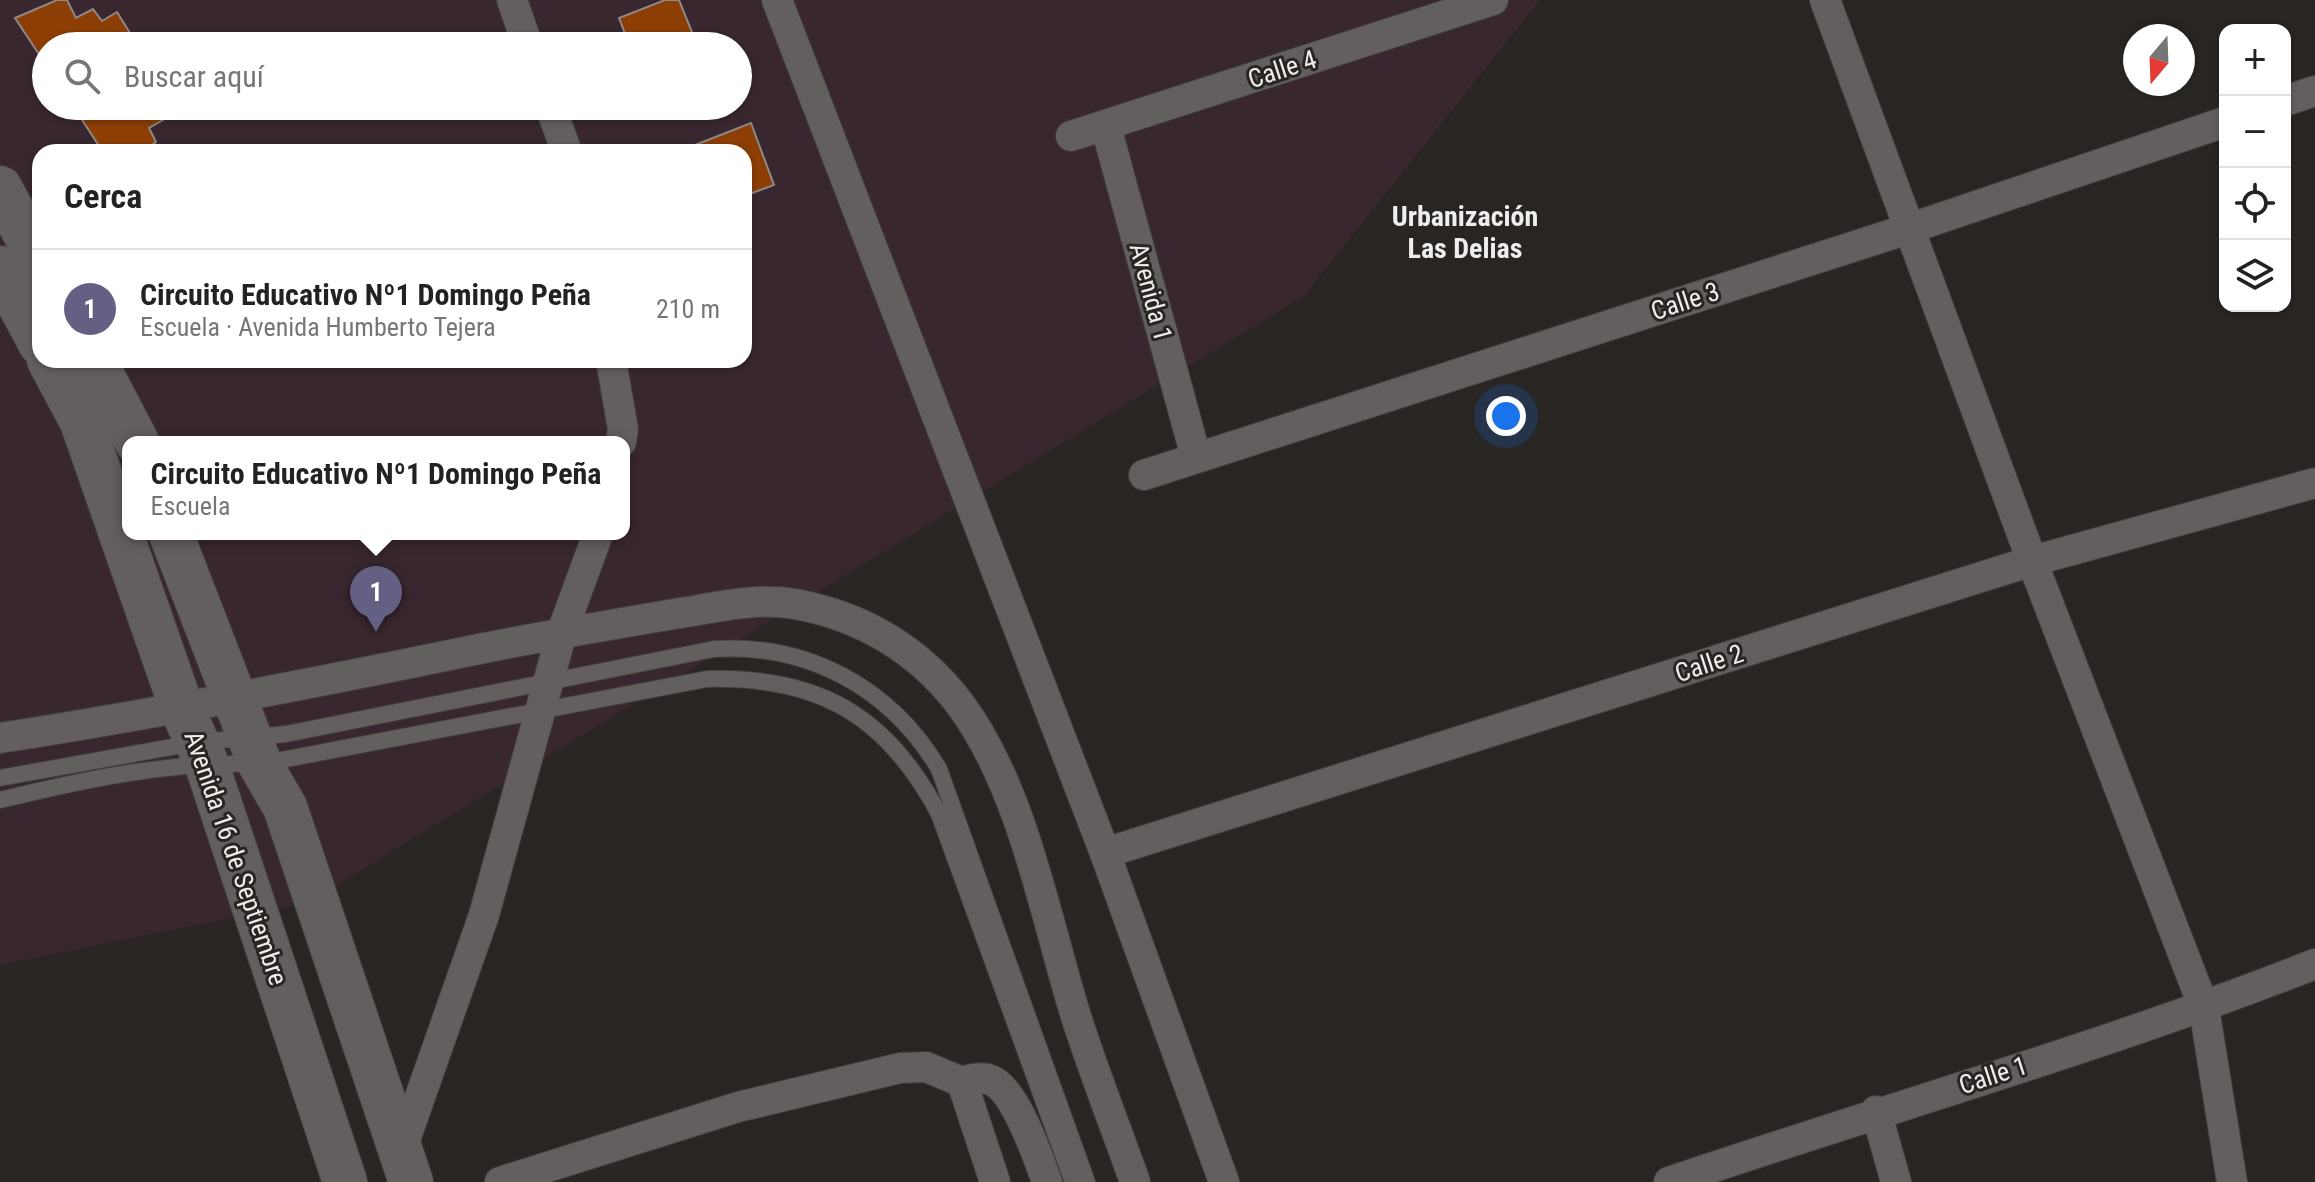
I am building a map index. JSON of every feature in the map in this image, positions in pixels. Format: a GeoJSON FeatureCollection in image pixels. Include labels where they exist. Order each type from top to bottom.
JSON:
{"type":"FeatureCollection","features":[{"type":"Feature","properties":{"kind":"street"},"geometry":{"type":"LineString","coordinates":[[512,0],[523,32]]}},
{"type":"Feature","properties":{"kind":"street"},"geometry":{"type":"LineString","coordinates":[[777,0],[1105,853],[1224,1182]]}},
{"type":"Feature","properties":{"kind":"street","name":"Calle 4"},"geometry":{"type":"LineString","coordinates":[[1071,136],[1493,0]]}},
{"type":"Feature","properties":{"kind":"street"},"geometry":{"type":"LineString","coordinates":[[1825,0],[2032,561],[2204,1008],[2232,1182]]}},
{"type":"Feature","properties":{"kind":"street"},"geometry":{"type":"LineString","coordinates":[[2291,99],[2315,91]]}},
{"type":"Feature","properties":{"kind":"street"},"geometry":{"type":"LineString","coordinates":[[555,120],[564,144]]}},
{"type":"Feature","properties":{"kind":"street","name":"Calle 3"},"geometry":{"type":"LineString","coordinates":[[1144,475],[1908,229],[2219,124]]}},
{"type":"Feature","properties":{"kind":"street","name":"Avenida 1"},"geometry":{"type":"LineString","coordinates":[[1106,127],[1196,457]]}},
{"type":"Feature","properties":{"kind":"street"},"geometry":{"type":"LineString","coordinates":[[0,188],[32,246]]}},
{"type":"Feature","properties":{"kind":"street"},"geometry":{"type":"LineString","coordinates":[[0,268],[32,328]]}},
{"type":"Feature","properties":{"kind":"street"},"geometry":{"type":"LineString","coordinates":[[53,368],[82,422],[122,533]]}},
{"type":"Feature","properties":{"kind":"street"},"geometry":{"type":"LineString","coordinates":[[98,368],[134,436]]}},
{"type":"Feature","properties":{"kind":"street"},"geometry":{"type":"LineString","coordinates":[[612,368],[622,436]]}},
{"type":"Feature","properties":{"kind":"street","name":"Calle 2"},"geometry":{"type":"LineString","coordinates":[[1105,853],[2032,561],[2315,483]]}},
{"type":"Feature","properties":{"kind":"street"},"geometry":{"type":"LineString","coordinates":[[125,540],[196,738],[248,734],[562,632],[770,601],[821,610],[856,622],[901,645],[923,663],[962,707],[995,763],[1031,864],[1076,1015],[1135,1182]]}},
{"type":"Feature","properties":{"kind":"street","name":"Avenida 16 de Septiembre"},"geometry":{"type":"LineString","coordinates":[[173,540],[248,734],[285,807],[406,1167]]}},
{"type":"Feature","properties":{"kind":"street"},"geometry":{"type":"LineString","coordinates":[[406,1167],[484,915],[505,828],[546,696],[562,632],[596,540]]}},
{"type":"Feature","properties":{"kind":"street","name":"Avenida 16 de Septiembre"},"geometry":{"type":"LineString","coordinates":[[0,738],[196,738],[345,1182]]}},
{"type":"Feature","properties":{"kind":"street","name":"Calle 1"},"geometry":{"type":"LineString","coordinates":[[1669,1182],[1876,1111],[2204,1008],[2315,964]]}},
{"type":"Feature","properties":{"kind":"street"},"geometry":{"type":"LineString","coordinates":[[500,1182],[738,1107],[900,1068],[926,1067],[962,1082],[976,1078],[994,1082],[1014,1105],[1047,1182]]}},
{"type":"Feature","properties":{"kind":"street"},"geometry":{"type":"LineString","coordinates":[[962,1082],[995,1182]]}},
{"type":"Feature","properties":{"kind":"street"},"geometry":{"type":"LineString","coordinates":[[1876,1111],[1896,1182]]}},
{"type":"Feature","properties":{"kind":"lane"},"geometry":{"type":"LineString","coordinates":[[248,734],[286,734],[546,696],[675,656],[736,647],[815,664],[856,680],[919,740],[939,769],[1087,1182]]}},
{"type":"Feature","properties":{"kind":"lane"},"geometry":{"type":"LineString","coordinates":[[0,778],[196,738],[546,696],[740,678],[770,680],[823,696],[850,708],[907,760],[939,814],[1073,1182]]}},
{"type":"Feature","properties":{"kind":"lane"},"geometry":{"type":"LineString","coordinates":[[0,800],[112,773],[196,738]]}},
{"type":"Feature","properties":{"kind":"shaded area"},"geometry":{"type":"Polygon","coordinates":[[[0,0],[1540,0],[1304,296],[307,903],[0,965],[0,0]]]}},
{"type":"Feature","properties":{"kind":"building"},"geometry":{"type":"Polygon","coordinates":[[[57,0],[67,0],[76,18],[93,9],[102,21],[117,12],[129,32],[32,32],[32,44],[15,18],[57,0]]]}},
{"type":"Feature","properties":{"kind":"building"},"geometry":{"type":"Polygon","coordinates":[[[665,0],[679,0],[692,32],[624,32],[619,18],[665,0]]]}},
{"type":"Feature","properties":{"kind":"building"},"geometry":{"type":"Polygon","coordinates":[[[82,120],[163,120],[149,128],[156,142],[153,144],[98,144],[82,120]]]}},
{"type":"Feature","properties":{"kind":"building"},"geometry":{"type":"Polygon","coordinates":[[[751,123],[774,185],[752,193],[752,144],[697,144],[751,123]]]}},
{"type":"Feature","properties":{"kind":"place","name":"Circuito Educativo Nº1 Domingo Peña"},"geometry":{"type":"Point","coordinates":[376,632]}},
{"type":"Feature","properties":{"kind":"district","name":"Urbanización Las Delias"},"geometry":{"type":"Point","coordinates":[1465,232]}}]}
